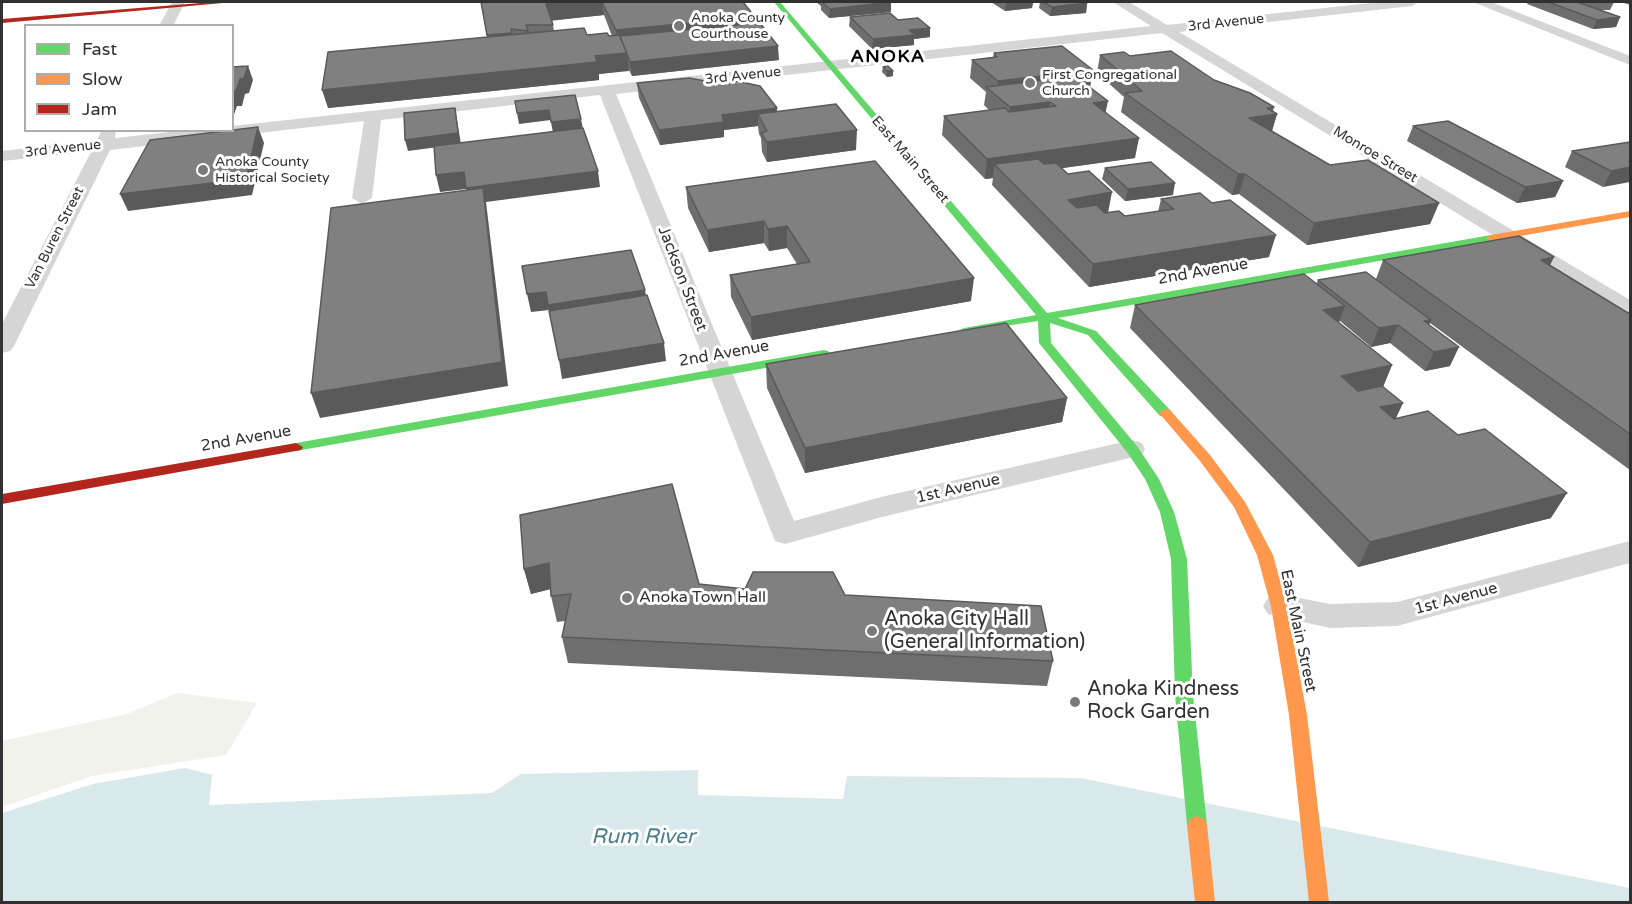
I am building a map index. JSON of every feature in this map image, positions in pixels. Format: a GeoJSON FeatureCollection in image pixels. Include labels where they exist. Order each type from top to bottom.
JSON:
{"type":"FeatureCollection","features":[{"type":"Feature","properties":{"kind":"main road"},"geometry":{"type":"LineString","coordinates":[[2,21],[177,4],[231,2]]}},
{"type":"Feature","properties":{"kind":"main road","name":"East Main Street"},"geometry":{"type":"LineString","coordinates":[[777,2],[1044,318],[1092,333],[1205,458],[1240,505],[1265,555],[1279,606],[1298,715],[1319,903]]}},
{"type":"Feature","properties":{"kind":"main road","name":"2nd Avenue"},"geometry":{"type":"LineString","coordinates":[[954,332],[1630,214]]}},
{"type":"Feature","properties":{"kind":"main road"},"geometry":{"type":"LineString","coordinates":[[1044,318],[1045,343],[1132,450],[1152,480],[1167,512],[1179,559],[1184,694],[1205,903]]}},
{"type":"Feature","properties":{"kind":"main road","name":"2nd Avenue"},"geometry":{"type":"LineString","coordinates":[[2,499],[841,351]]}},
{"type":"Feature","properties":{"kind":"street","name":"Monroe Street"},"geometry":{"type":"LineString","coordinates":[[1120,2],[1630,309]]}},
{"type":"Feature","properties":{"kind":"street","name":"3rd Avenue"},"geometry":{"type":"LineString","coordinates":[[234,127],[373,117],[1412,2]]}},
{"type":"Feature","properties":{"kind":"street"},"geometry":{"type":"LineString","coordinates":[[1480,2],[1630,61]]}},
{"type":"Feature","properties":{"kind":"street"},"geometry":{"type":"LineString","coordinates":[[167,24],[177,4]]}},
{"type":"Feature","properties":{"kind":"street","name":"Jackson Street"},"geometry":{"type":"LineString","coordinates":[[607,92],[785,534]]}},
{"type":"Feature","properties":{"kind":"street"},"geometry":{"type":"LineString","coordinates":[[362,198],[373,117]]}},
{"type":"Feature","properties":{"kind":"street","name":"3rd Avenue"},"geometry":{"type":"LineString","coordinates":[[2,156],[107,137],[174,132]]}},
{"type":"Feature","properties":{"kind":"street","name":"Van Buren Street"},"geometry":{"type":"LineString","coordinates":[[2,346],[107,137]]}},
{"type":"Feature","properties":{"kind":"street","name":"1st Avenue"},"geometry":{"type":"LineString","coordinates":[[785,534],[881,507],[1132,450]]}},
{"type":"Feature","properties":{"kind":"street","name":"1st Avenue"},"geometry":{"type":"LineString","coordinates":[[1279,606],[1330,616],[1397,614],[1630,552]]}},
{"type":"Feature","properties":{"kind":"shaded area"},"geometry":{"type":"Polygon","coordinates":[[[177,693],[257,703],[226,755],[92,776],[2,807],[2,741],[127,714],[177,693]]]}},
{"type":"Feature","properties":{"kind":"water","name":"Rum River"},"geometry":{"type":"Polygon","coordinates":[[[185,768],[212,775],[209,805],[492,793],[521,774],[698,770],[698,795],[843,799],[847,776],[1080,778],[1630,888],[1630,902],[2,902],[2,813],[93,784],[185,768]]]}},
{"type":"Feature","properties":{"kind":"building"},"geometry":{"type":"Polygon","coordinates":[[[481,2],[574,2],[546,4],[553,25],[526,25],[528,31],[511,29],[512,33],[487,35],[481,2]]]}},
{"type":"Feature","properties":{"kind":"building"},"geometry":{"type":"Polygon","coordinates":[[[602,2],[743,2],[755,17],[616,30],[602,2]]]}},
{"type":"Feature","properties":{"kind":"building"},"geometry":{"type":"Polygon","coordinates":[[[822,2],[891,2],[830,9],[822,2]]]}},
{"type":"Feature","properties":{"kind":"building"},"geometry":{"type":"Polygon","coordinates":[[[1043,2],[1084,2],[1087,3],[1052,7],[1043,2]]]}},
{"type":"Feature","properties":{"kind":"building"},"geometry":{"type":"Polygon","coordinates":[[[1548,2],[1577,2],[1620,17],[1597,20],[1548,2]]]}},
{"type":"Feature","properties":{"kind":"building"},"geometry":{"type":"Polygon","coordinates":[[[890,13],[898,20],[918,18],[930,28],[909,30],[915,35],[873,39],[850,17],[890,13]]]}},
{"type":"Feature","properties":{"kind":"building"},"geometry":{"type":"Polygon","coordinates":[[[760,23],[778,46],[630,62],[620,36],[694,29],[692,26],[702,25],[704,28],[760,23]]]}},
{"type":"Feature","properties":{"kind":"building"},"geometry":{"type":"Polygon","coordinates":[[[584,28],[587,35],[607,33],[609,36],[619,35],[627,53],[595,56],[597,62],[322,90],[328,52],[584,28]]]}},
{"type":"Feature","properties":{"kind":"building"},"geometry":{"type":"Polygon","coordinates":[[[1062,46],[1093,70],[998,81],[972,60],[997,57],[994,53],[1062,46]]]}},
{"type":"Feature","properties":{"kind":"building"},"geometry":{"type":"Polygon","coordinates":[[[1171,51],[1214,80],[1250,93],[1274,107],[1267,108],[1277,114],[1249,118],[1330,165],[1368,160],[1439,203],[1314,223],[1245,174],[1238,174],[1125,93],[1142,91],[1100,55],[1124,52],[1130,56],[1171,51]]]}},
{"type":"Feature","properties":{"kind":"building"},"geometry":{"type":"Polygon","coordinates":[[[248,66],[236,91],[234,91],[234,67],[248,66]]]}},
{"type":"Feature","properties":{"kind":"building"},"geometry":{"type":"Polygon","coordinates":[[[888,66],[893,71],[887,71],[883,67],[888,66]]]}},
{"type":"Feature","properties":{"kind":"building"},"geometry":{"type":"Polygon","coordinates":[[[1075,76],[1108,101],[1093,103],[1139,138],[987,159],[944,116],[1005,108],[1009,112],[1056,106],[1050,102],[1010,107],[986,87],[1075,76]]]}},
{"type":"Feature","properties":{"kind":"building"},"geometry":{"type":"Polygon","coordinates":[[[689,78],[711,82],[732,80],[760,86],[777,108],[722,115],[724,122],[659,130],[637,83],[689,78]]]}},
{"type":"Feature","properties":{"kind":"building"},"geometry":{"type":"Polygon","coordinates":[[[575,95],[581,119],[551,122],[549,110],[517,113],[515,101],[575,95]]]}},
{"type":"Feature","properties":{"kind":"building"},"geometry":{"type":"Polygon","coordinates":[[[836,104],[857,130],[767,142],[761,133],[767,131],[758,114],[836,104]]]}},
{"type":"Feature","properties":{"kind":"building"},"geometry":{"type":"Polygon","coordinates":[[[455,108],[458,133],[405,140],[404,113],[455,108]]]}},
{"type":"Feature","properties":{"kind":"building"},"geometry":{"type":"Polygon","coordinates":[[[1448,121],[1563,181],[1525,187],[1413,126],[1448,121]]]}},
{"type":"Feature","properties":{"kind":"building"},"geometry":{"type":"Polygon","coordinates":[[[258,127],[246,179],[120,194],[150,140],[234,132],[234,130],[258,127]]]}},
{"type":"Feature","properties":{"kind":"building"},"geometry":{"type":"Polygon","coordinates":[[[583,128],[598,171],[466,188],[464,172],[436,175],[434,146],[583,128]]]}},
{"type":"Feature","properties":{"kind":"building"},"geometry":{"type":"Polygon","coordinates":[[[1630,142],[1630,167],[1611,171],[1572,151],[1630,142]]]}},
{"type":"Feature","properties":{"kind":"building"},"geometry":{"type":"Polygon","coordinates":[[[1038,159],[1044,164],[1056,163],[1068,174],[1089,171],[1112,192],[1068,200],[1077,208],[1096,205],[1105,213],[1119,211],[1125,216],[1174,209],[1161,199],[1200,193],[1212,203],[1230,200],[1276,235],[1093,264],[994,164],[1038,159]]]}},
{"type":"Feature","properties":{"kind":"building"},"geometry":{"type":"Polygon","coordinates":[[[875,161],[974,278],[751,317],[730,275],[810,262],[787,226],[768,229],[764,221],[707,230],[686,187],[875,161]]]}},
{"type":"Feature","properties":{"kind":"building"},"geometry":{"type":"Polygon","coordinates":[[[1151,162],[1175,183],[1128,189],[1105,168],[1151,162]]]}},
{"type":"Feature","properties":{"kind":"building"},"geometry":{"type":"Polygon","coordinates":[[[483,188],[502,362],[311,393],[331,208],[483,188]]]}},
{"type":"Feature","properties":{"kind":"building"},"geometry":{"type":"Polygon","coordinates":[[[1519,236],[1554,257],[1541,260],[1628,313],[1630,312],[1630,434],[1383,260],[1519,236]]]}},
{"type":"Feature","properties":{"kind":"building"},"geometry":{"type":"Polygon","coordinates":[[[631,250],[645,290],[548,305],[546,292],[527,294],[522,266],[631,250]]]}},
{"type":"Feature","properties":{"kind":"building"},"geometry":{"type":"Polygon","coordinates":[[[1366,272],[1431,320],[1424,321],[1459,347],[1434,352],[1398,325],[1379,328],[1318,280],[1366,272]]]}},
{"type":"Feature","properties":{"kind":"building"},"geometry":{"type":"Polygon","coordinates":[[[1304,274],[1345,306],[1323,310],[1392,365],[1341,376],[1358,391],[1382,386],[1403,403],[1380,407],[1394,419],[1428,411],[1458,435],[1485,429],[1567,493],[1370,542],[1135,305],[1304,274]]]}},
{"type":"Feature","properties":{"kind":"building"},"geometry":{"type":"Polygon","coordinates":[[[647,295],[664,343],[559,360],[549,311],[647,295]]]}},
{"type":"Feature","properties":{"kind":"building"},"geometry":{"type":"Polygon","coordinates":[[[1006,323],[1067,398],[805,448],[766,364],[1006,323]]]}},
{"type":"Feature","properties":{"kind":"building","name":"Anoka Town Hall"},"geometry":{"type":"Polygon","coordinates":[[[672,484],[699,584],[745,589],[753,572],[833,572],[845,595],[1041,606],[1053,661],[562,637],[571,594],[551,596],[549,563],[524,569],[520,515],[672,484]]]}},
{"type":"Feature","properties":{"kind":"traffic: fast"},"geometry":{"type":"LineString","coordinates":[[777,2],[1044,317],[1092,333],[1165,413]]}},
{"type":"Feature","properties":{"kind":"traffic: fast"},"geometry":{"type":"LineString","coordinates":[[964,331],[1491,238]]}},
{"type":"Feature","properties":{"kind":"traffic: fast"},"geometry":{"type":"LineString","coordinates":[[1044,317],[1045,343],[1132,449],[1152,479],[1167,512],[1179,559],[1184,695],[1197,825]]}},
{"type":"Feature","properties":{"kind":"traffic: fast"},"geometry":{"type":"LineString","coordinates":[[296,447],[824,354]]}},
{"type":"Feature","properties":{"kind":"traffic: slow"},"geometry":{"type":"LineString","coordinates":[[1491,238],[1630,214]]}},
{"type":"Feature","properties":{"kind":"traffic: slow"},"geometry":{"type":"LineString","coordinates":[[1165,413],[1205,458],[1240,505],[1265,555],[1279,606],[1298,715],[1319,902]]}},
{"type":"Feature","properties":{"kind":"traffic: slow"},"geometry":{"type":"LineString","coordinates":[[1197,825],[1205,902]]}},
{"type":"Feature","properties":{"kind":"traffic: jam"},"geometry":{"type":"LineString","coordinates":[[2,21],[231,2]]}},
{"type":"Feature","properties":{"kind":"traffic: jam"},"geometry":{"type":"LineString","coordinates":[[2,499],[296,447]]}},
{"type":"Feature","properties":{"kind":"place","name":"Anoka County Courthouse"},"geometry":{"type":"Point","coordinates":[679,26]}},
{"type":"Feature","properties":{"kind":"place","name":"First Congregational Church"},"geometry":{"type":"Point","coordinates":[1030,83]}},
{"type":"Feature","properties":{"kind":"place","name":"Anoka County Historical Society"},"geometry":{"type":"Point","coordinates":[203,170]}},
{"type":"Feature","properties":{"kind":"place","name":"Anoka Town Hall"},"geometry":{"type":"Point","coordinates":[627,598]}},
{"type":"Feature","properties":{"kind":"place","name":"Anoka City Hall (General Information)"},"geometry":{"type":"Point","coordinates":[872,631]}},
{"type":"Feature","properties":{"kind":"place","name":"Anoka Kindness Rock Garden"},"geometry":{"type":"Point","coordinates":[1075,702]}},
{"type":"Feature","properties":{"kind":"district","name":"ANOKA"},"geometry":{"type":"Point","coordinates":[888,57]}}]}
